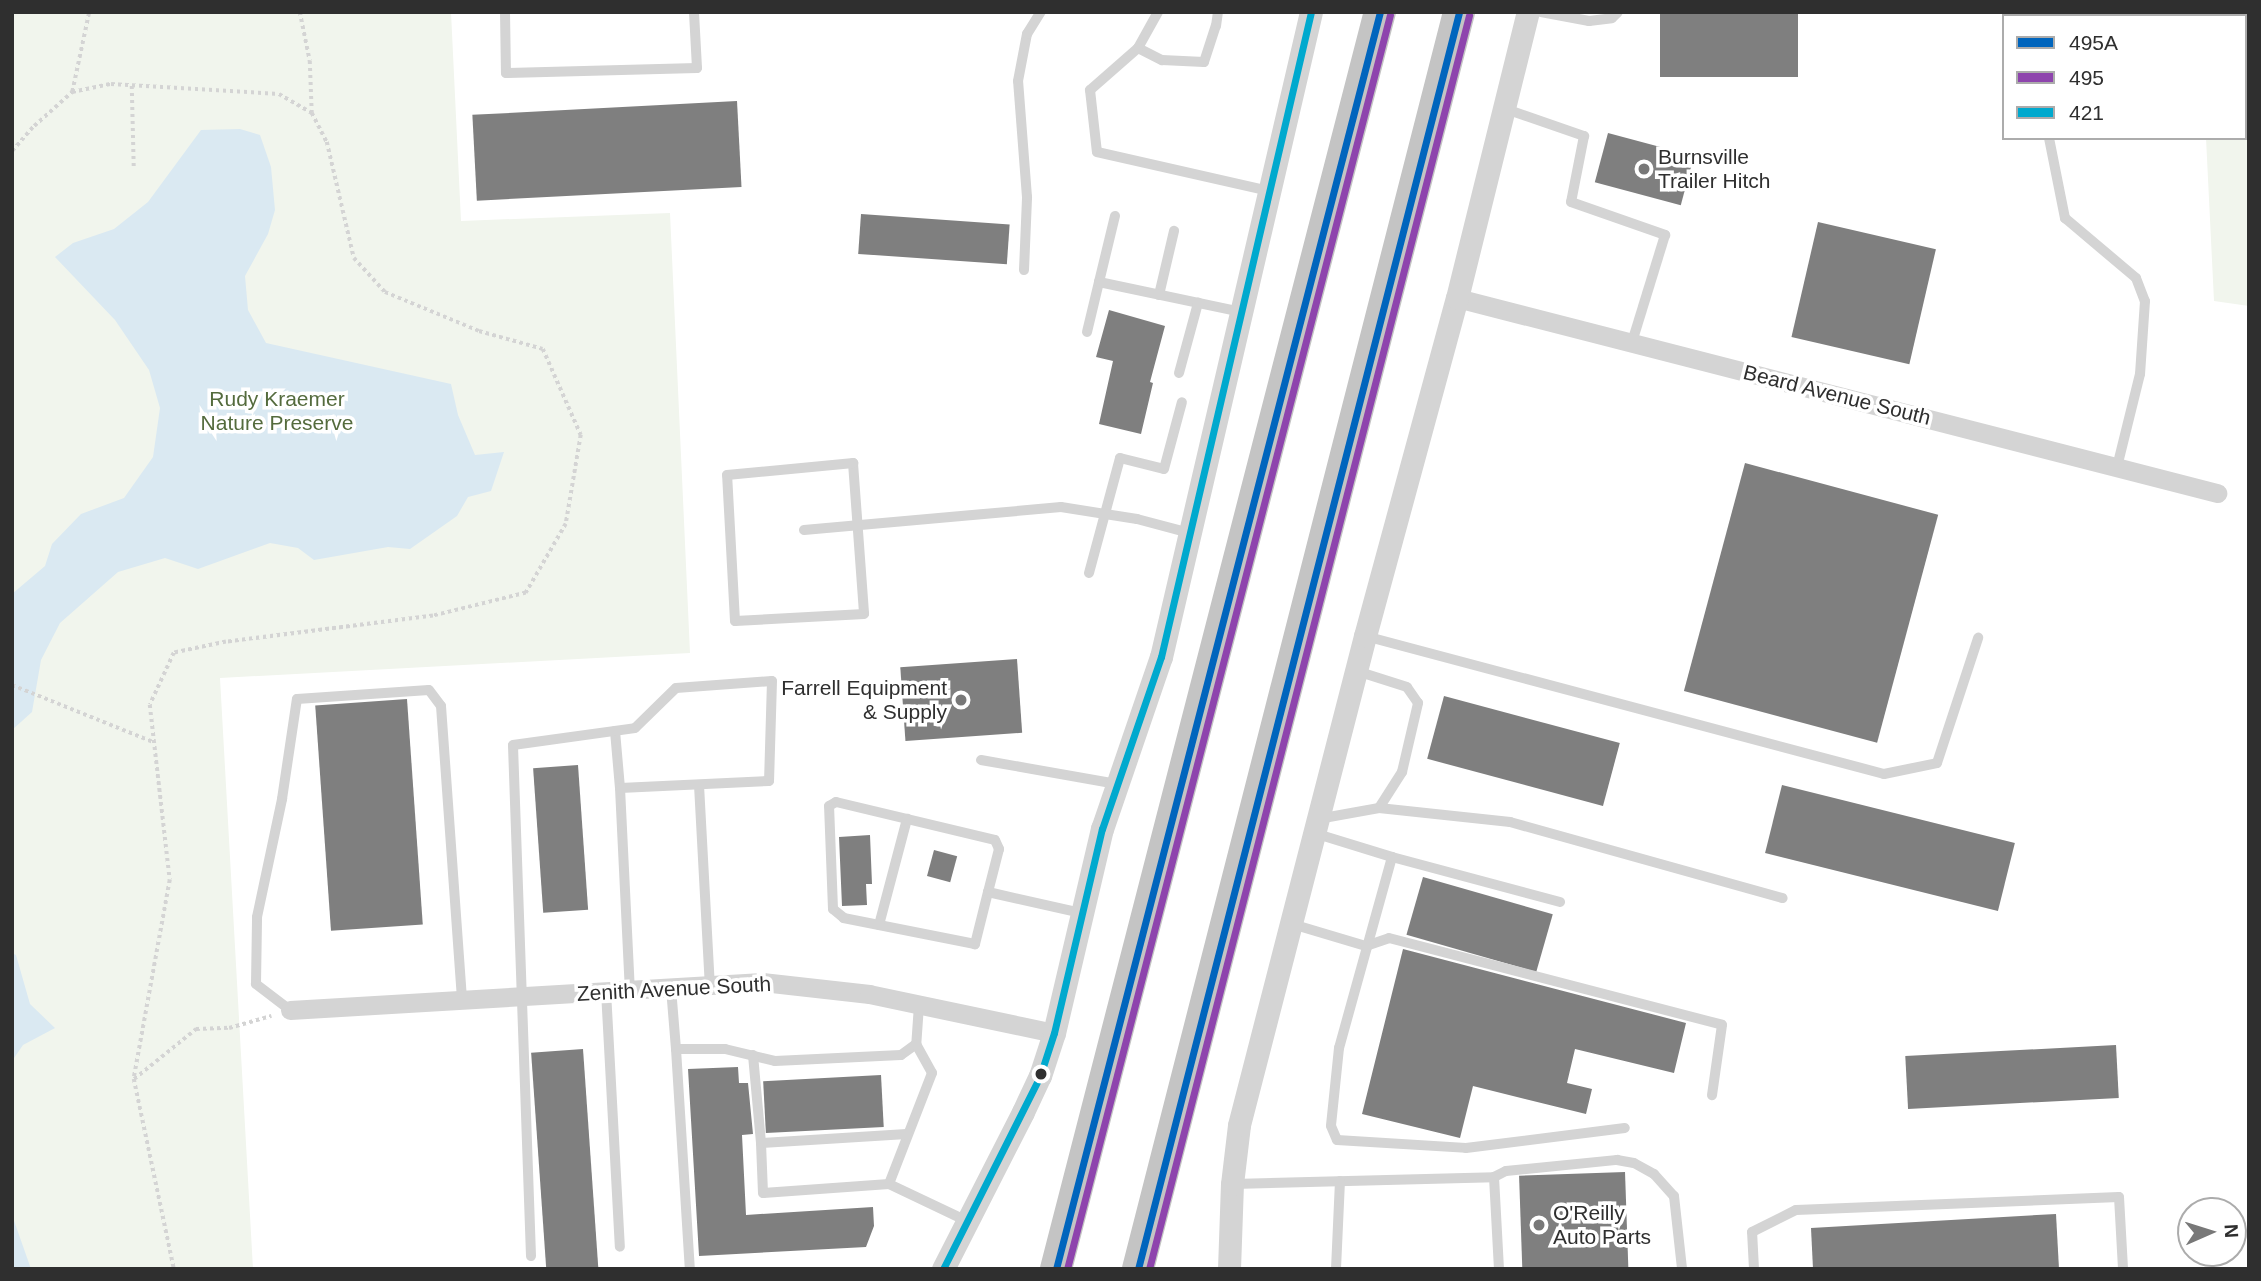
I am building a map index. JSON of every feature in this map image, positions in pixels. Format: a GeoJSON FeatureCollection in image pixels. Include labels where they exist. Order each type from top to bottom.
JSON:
{"type":"FeatureCollection","features":[{"type":"Feature","properties":{"kind":"highway"},"geometry":{"type":"LineString","coordinates":[[1056,1269],[1380,12]]}},
{"type":"Feature","properties":{"kind":"highway"},"geometry":{"type":"LineString","coordinates":[[1138,1269],[1459,12]]}},
{"type":"Feature","properties":{"kind":"street"},"geometry":{"type":"LineString","coordinates":[[943,1269],[1035,1088],[1054,1033],[1102,829],[1161,657],[1311,12]]}},
{"type":"Feature","properties":{"kind":"street"},"geometry":{"type":"LineString","coordinates":[[1229,1269],[1232,1184],[1239,1125],[1365,636],[1457,298],[1528,12]]}},
{"type":"Feature","properties":{"kind":"street","name":"Beard Avenue South"},"geometry":{"type":"LineString","coordinates":[[1457,298],[2217,493]]}},
{"type":"Feature","properties":{"kind":"street","name":"Zenith Avenue South"},"geometry":{"type":"LineString","coordinates":[[290,1010],[762,982],[869,994],[1054,1033]]}},
{"type":"Feature","properties":{"kind":"lane"},"geometry":{"type":"LineString","coordinates":[[505,12],[506,73],[697,68],[694,12]]}},
{"type":"Feature","properties":{"kind":"lane"},"geometry":{"type":"LineString","coordinates":[[1024,270],[1027,197],[1018,81],[1027,34],[1041,12]]}},
{"type":"Feature","properties":{"kind":"lane"},"geometry":{"type":"LineString","coordinates":[[1158,12],[1138,48],[1090,90],[1097,152],[1269,191]]}},
{"type":"Feature","properties":{"kind":"lane"},"geometry":{"type":"LineString","coordinates":[[1138,48],[1162,60],[1204,62],[1216,26],[1217,12]]}},
{"type":"Feature","properties":{"kind":"lane"},"geometry":{"type":"LineString","coordinates":[[1541,12],[1589,21],[1612,19],[1618,12]]}},
{"type":"Feature","properties":{"kind":"lane"},"geometry":{"type":"LineString","coordinates":[[1503,108],[1584,136],[1571,202],[1665,235],[1632,342]]}},
{"type":"Feature","properties":{"kind":"lane"},"geometry":{"type":"LineString","coordinates":[[2049,140],[2064,218],[2136,278],[2145,301],[2140,374],[2117,467]]}},
{"type":"Feature","properties":{"kind":"lane"},"geometry":{"type":"LineString","coordinates":[[1087,332],[1115,216]]}},
{"type":"Feature","properties":{"kind":"lane"},"geometry":{"type":"LineString","coordinates":[[1158,295],[1174,232]]}},
{"type":"Feature","properties":{"kind":"lane"},"geometry":{"type":"LineString","coordinates":[[1099,282],[1241,312]]}},
{"type":"Feature","properties":{"kind":"lane"},"geometry":{"type":"LineString","coordinates":[[1179,373],[1198,303]]}},
{"type":"Feature","properties":{"kind":"lane"},"geometry":{"type":"LineString","coordinates":[[1089,573],[1120,458],[1164,469],[1182,401]]}},
{"type":"Feature","properties":{"kind":"lane"},"geometry":{"type":"LineString","coordinates":[[853,463],[858,526],[864,614],[735,621],[727,475],[853,463]]}},
{"type":"Feature","properties":{"kind":"lane"},"geometry":{"type":"LineString","coordinates":[[804,530],[1061,506],[1190,533]]}},
{"type":"Feature","properties":{"kind":"lane"},"geometry":{"type":"LineString","coordinates":[[1365,636],[1884,774],[1937,763],[1978,638]]}},
{"type":"Feature","properties":{"kind":"lane"},"geometry":{"type":"LineString","coordinates":[[1356,671],[1407,687],[1418,703],[1402,772],[1379,808]]}},
{"type":"Feature","properties":{"kind":"lane"},"geometry":{"type":"LineString","coordinates":[[531,1256],[513,746],[635,728],[676,688],[772,681],[769,781],[620,788]]}},
{"type":"Feature","properties":{"kind":"lane"},"geometry":{"type":"LineString","coordinates":[[290,1010],[256,984],[257,930],[297,699],[429,690],[441,706],[462,1000]]}},
{"type":"Feature","properties":{"kind":"lane"},"geometry":{"type":"LineString","coordinates":[[615,731],[630,990]]}},
{"type":"Feature","properties":{"kind":"lane"},"geometry":{"type":"LineString","coordinates":[[981,760],[1117,784]]}},
{"type":"Feature","properties":{"kind":"lane"},"geometry":{"type":"LineString","coordinates":[[699,785],[710,985]]}},
{"type":"Feature","properties":{"kind":"lane"},"geometry":{"type":"LineString","coordinates":[[836,802],[995,840],[999,849],[988,892],[975,944],[844,918],[833,909],[830,806],[836,802]]}},
{"type":"Feature","properties":{"kind":"lane"},"geometry":{"type":"LineString","coordinates":[[1316,826],[1379,808],[1510,822],[1783,898]]}},
{"type":"Feature","properties":{"kind":"lane"},"geometry":{"type":"LineString","coordinates":[[879,925],[907,819]]}},
{"type":"Feature","properties":{"kind":"lane"},"geometry":{"type":"LineString","coordinates":[[1316,826],[1392,857],[1560,902]]}},
{"type":"Feature","properties":{"kind":"lane"},"geometry":{"type":"LineString","coordinates":[[1392,857],[1339,1048],[1331,1126],[1337,1140],[1466,1148],[1625,1128]]}},
{"type":"Feature","properties":{"kind":"lane"},"geometry":{"type":"LineString","coordinates":[[988,892],[1082,913]]}},
{"type":"Feature","properties":{"kind":"lane"},"geometry":{"type":"LineString","coordinates":[[1292,924],[1366,946],[1390,938],[1722,1025],[1712,1095]]}},
{"type":"Feature","properties":{"kind":"lane"},"geometry":{"type":"LineString","coordinates":[[671,988],[690,1269]]}},
{"type":"Feature","properties":{"kind":"lane"},"geometry":{"type":"LineString","coordinates":[[606,991],[620,1247]]}},
{"type":"Feature","properties":{"kind":"lane"},"geometry":{"type":"LineString","coordinates":[[889,1184],[932,1073],[916,1044],[919,1004]]}},
{"type":"Feature","properties":{"kind":"lane"},"geometry":{"type":"LineString","coordinates":[[676,1049],[725,1049],[775,1061],[901,1055],[916,1044]]}},
{"type":"Feature","properties":{"kind":"lane"},"geometry":{"type":"LineString","coordinates":[[753,1055],[763,1193],[889,1184],[967,1221]]}},
{"type":"Feature","properties":{"kind":"lane"},"geometry":{"type":"LineString","coordinates":[[761,1143],[907,1134]]}},
{"type":"Feature","properties":{"kind":"lane"},"geometry":{"type":"LineString","coordinates":[[1232,1184],[1494,1177],[1518,1170],[1617,1160],[1634,1163],[1654,1174],[1674,1196],[1682,1269]]}},
{"type":"Feature","properties":{"kind":"lane"},"geometry":{"type":"LineString","coordinates":[[1494,1177],[1499,1269]]}},
{"type":"Feature","properties":{"kind":"lane"},"geometry":{"type":"LineString","coordinates":[[1336,1269],[1340,1181]]}},
{"type":"Feature","properties":{"kind":"lane"},"geometry":{"type":"LineString","coordinates":[[1754,1269],[1752,1232],[1796,1210],[2119,1197],[2123,1269]]}},
{"type":"Feature","properties":{"kind":"path"},"geometry":{"type":"LineString","coordinates":[[72,92],[89,12]]}},
{"type":"Feature","properties":{"kind":"path"},"geometry":{"type":"LineString","coordinates":[[174,1269],[134,1079],[170,880],[150,705],[174,653],[226,642],[433,616],[526,593],[566,524],[581,435],[543,349],[479,331],[385,292],[354,258],[327,142],[312,113],[310,61],[300,12]]}},
{"type":"Feature","properties":{"kind":"path"},"geometry":{"type":"LineString","coordinates":[[12,151],[34,126],[72,92],[111,85],[279,94],[312,113]]}},
{"type":"Feature","properties":{"kind":"path"},"geometry":{"type":"LineString","coordinates":[[132,86],[134,170]]}},
{"type":"Feature","properties":{"kind":"path"},"geometry":{"type":"LineString","coordinates":[[12,685],[154,742]]}},
{"type":"Feature","properties":{"kind":"path"},"geometry":{"type":"LineString","coordinates":[[134,1079],[196,1029],[229,1028],[290,1010]]}},
{"type":"Feature","properties":{"kind":"green space","name":"Rudy Kraemer Nature Preserve"},"geometry":{"type":"Polygon","coordinates":[[[12,12],[451,12],[461,221],[670,213],[690,653],[220,678],[253,1269],[12,1269],[12,12]]]}},
{"type":"Feature","properties":{"kind":"green space"},"geometry":{"type":"Polygon","coordinates":[[[2249,12],[2249,306],[2214,301],[2206,140],[2247,140],[2247,14],[2198,14],[2249,12]]]}},
{"type":"Feature","properties":{"kind":"shaded area"},"geometry":{"type":"Polygon","coordinates":[[[240,129],[260,135],[271,167],[275,210],[268,234],[245,276],[248,310],[266,343],[451,384],[458,415],[475,455],[504,452],[491,491],[468,497],[457,516],[410,549],[388,547],[314,560],[298,548],[270,543],[198,569],[165,558],[118,572],[60,623],[41,660],[32,712],[12,730],[12,594],[45,566],[52,544],[81,514],[124,498],[153,457],[160,408],[149,370],[115,320],[55,257],[73,243],[114,229],[148,202],[201,130],[240,129]]]}},
{"type":"Feature","properties":{"kind":"shaded area"},"geometry":{"type":"Polygon","coordinates":[[[12,953],[16,955],[30,1004],[55,1028],[23,1045],[12,1061],[12,953]]]}},
{"type":"Feature","properties":{"kind":"shaded area"},"geometry":{"type":"Polygon","coordinates":[[[12,1215],[31,1269],[12,1269],[12,1215]]]}},
{"type":"Feature","properties":{"kind":"building"},"geometry":{"type":"Polygon","coordinates":[[[1660,12],[1798,12],[1798,77],[1660,77],[1660,12]]]}},
{"type":"Feature","properties":{"kind":"building"},"geometry":{"type":"Polygon","coordinates":[[[737,101],[742,187],[477,201],[472,115],[737,101]]]}},
{"type":"Feature","properties":{"kind":"building","name":"Burnsville Trailer Hitch"},"geometry":{"type":"Polygon","coordinates":[[[1608,133],[1694,156],[1681,205],[1595,182],[1608,133]]]}},
{"type":"Feature","properties":{"kind":"building"},"geometry":{"type":"Polygon","coordinates":[[[861,214],[1010,224],[1007,264],[858,254],[861,214]]]}},
{"type":"Feature","properties":{"kind":"building"},"geometry":{"type":"Polygon","coordinates":[[[1818,222],[1936,249],[1909,364],[1791,337],[1818,222]]]}},
{"type":"Feature","properties":{"kind":"building"},"geometry":{"type":"Polygon","coordinates":[[[1109,310],[1165,326],[1150,382],[1153,383],[1141,434],[1099,424],[1113,361],[1096,357],[1109,310]]]}},
{"type":"Feature","properties":{"kind":"building"},"geometry":{"type":"Polygon","coordinates":[[[1745,463],[1938,515],[1877,743],[1684,691],[1745,463]]]}},
{"type":"Feature","properties":{"kind":"building","name":"Farrell Equipment & Supply"},"geometry":{"type":"Polygon","coordinates":[[[1017,659],[1022,733],[905,741],[900,667],[1017,659]]]}},
{"type":"Feature","properties":{"kind":"building"},"geometry":{"type":"Polygon","coordinates":[[[1444,696],[1620,743],[1603,806],[1427,759],[1444,696]]]}},
{"type":"Feature","properties":{"kind":"building"},"geometry":{"type":"Polygon","coordinates":[[[407,699],[423,924],[331,931],[315,705],[407,699]]]}},
{"type":"Feature","properties":{"kind":"building"},"geometry":{"type":"Polygon","coordinates":[[[578,765],[588,910],[543,913],[533,768],[578,765]]]}},
{"type":"Feature","properties":{"kind":"building"},"geometry":{"type":"Polygon","coordinates":[[[1782,785],[2015,843],[1998,911],[1765,853],[1782,785]]]}},
{"type":"Feature","properties":{"kind":"building"},"geometry":{"type":"Polygon","coordinates":[[[870,835],[872,884],[866,884],[867,905],[842,906],[839,837],[870,835]]]}},
{"type":"Feature","properties":{"kind":"building"},"geometry":{"type":"Polygon","coordinates":[[[934,850],[957,856],[950,882],[927,876],[934,850]]]}},
{"type":"Feature","properties":{"kind":"building"},"geometry":{"type":"Polygon","coordinates":[[[1423,877],[1553,914],[1536,972],[1406,935],[1423,877]]]}},
{"type":"Feature","properties":{"kind":"building"},"geometry":{"type":"Polygon","coordinates":[[[1403,949],[1686,1023],[1674,1073],[1575,1049],[1567,1083],[1592,1089],[1586,1114],[1473,1086],[1460,1138],[1362,1114],[1403,949]]]}},
{"type":"Feature","properties":{"kind":"building"},"geometry":{"type":"Polygon","coordinates":[[[2116,1045],[2119,1098],[1908,1109],[1905,1056],[2116,1045]]]}},
{"type":"Feature","properties":{"kind":"building"},"geometry":{"type":"Polygon","coordinates":[[[583,1049],[598,1269],[546,1269],[531,1053],[583,1049]]]}},
{"type":"Feature","properties":{"kind":"building"},"geometry":{"type":"Polygon","coordinates":[[[738,1067],[739,1083],[748,1083],[753,1134],[742,1135],[746,1215],[873,1207],[874,1226],[866,1247],[699,1256],[688,1069],[738,1067]]]}},
{"type":"Feature","properties":{"kind":"building"},"geometry":{"type":"Polygon","coordinates":[[[881,1075],[884,1127],[766,1133],[763,1081],[881,1075]]]}},
{"type":"Feature","properties":{"kind":"building"},"geometry":{"type":"Polygon","coordinates":[[[1625,1172],[1628,1269],[1522,1269],[1519,1176],[1625,1172]]]}},
{"type":"Feature","properties":{"kind":"building"},"geometry":{"type":"Polygon","coordinates":[[[2056,1214],[2059,1269],[1813,1269],[1811,1228],[2056,1214]]]}},
{"type":"Feature","properties":{"kind":"transit line","name":"421"},"geometry":{"type":"LineString","coordinates":[[943,1269],[1040,1076],[1054,1033],[1102,829],[1161,657],[1311,12]]}},
{"type":"Feature","properties":{"kind":"transit line","name":"495A"},"geometry":{"type":"LineString","coordinates":[[1056,1269],[1380,12]]}},
{"type":"Feature","properties":{"kind":"transit line","name":"495A"},"geometry":{"type":"LineString","coordinates":[[1138,1269],[1459,12]]}},
{"type":"Feature","properties":{"kind":"transit line","name":"495"},"geometry":{"type":"LineString","coordinates":[[1067,1269],[1390,15]]}},
{"type":"Feature","properties":{"kind":"transit line","name":"495"},"geometry":{"type":"LineString","coordinates":[[1149,1269],[1469,15]]}},
{"type":"Feature","properties":{"kind":"place","name":"Burnsville Trailer Hitch"},"geometry":{"type":"Point","coordinates":[1644,169]}},
{"type":"Feature","properties":{"kind":"place","name":"Farrell Equipment & Supply"},"geometry":{"type":"Point","coordinates":[961,700]}},
{"type":"Feature","properties":{"kind":"place","name":"O'Reilly Auto Parts"},"geometry":{"type":"Point","coordinates":[1539,1225]}}]}
